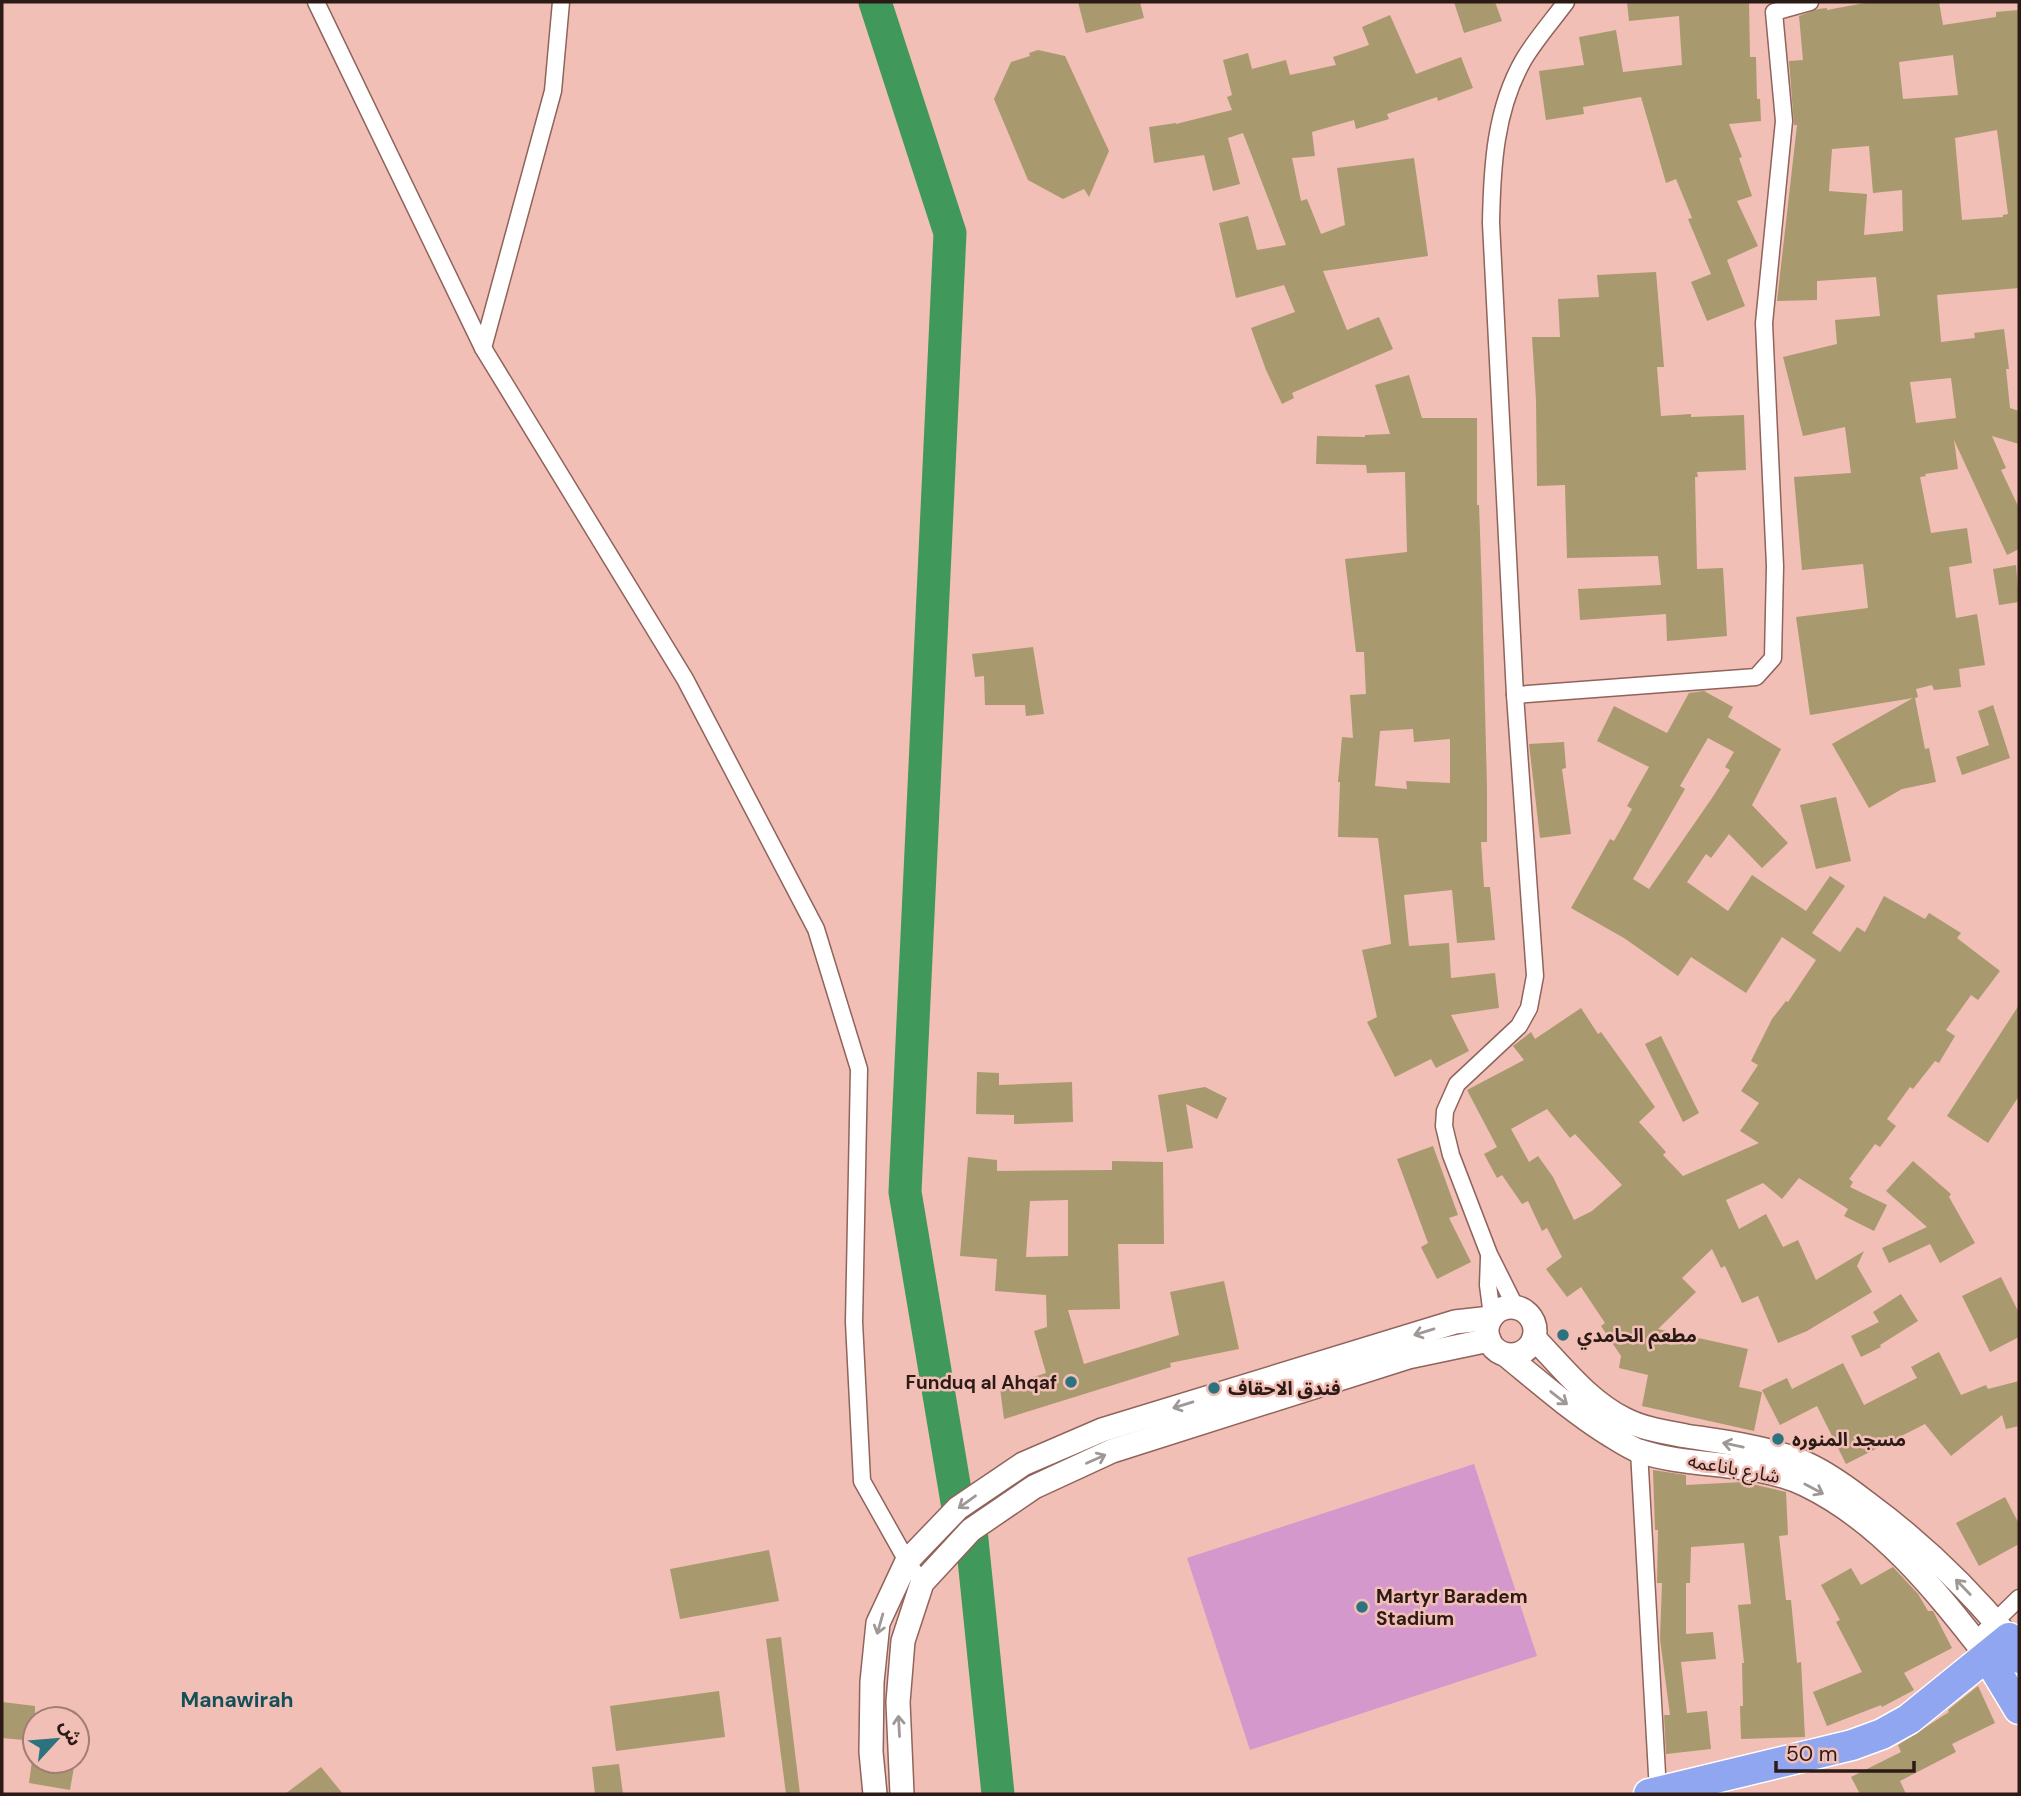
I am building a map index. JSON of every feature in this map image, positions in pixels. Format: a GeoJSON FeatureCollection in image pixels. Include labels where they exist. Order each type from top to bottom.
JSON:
{"type":"FeatureCollection","features":[{"type":"Feature","properties":{"kind":"highway","name":"شارع باناعمه"},"geometry":{"type":"LineString","coordinates":[[2001,1640],[2019,1709]]}},
{"type":"Feature","properties":{"kind":"highway"},"geometry":{"type":"LineString","coordinates":[[1653,1793],[1852,1745],[1882,1734],[1909,1718],[2001,1640]]}},
{"type":"Feature","properties":{"kind":"street"},"geometry":{"type":"LineString","coordinates":[[316,2],[483,348],[685,679],[816,929],[859,1069],[854,1322],[862,1481],[922,1583]]}},
{"type":"Feature","properties":{"kind":"street"},"geometry":{"type":"LineString","coordinates":[[483,348],[553,91],[561,2]]}},
{"type":"Feature","properties":{"kind":"street"},"geometry":{"type":"LineString","coordinates":[[1516,1308],[1489,1254],[1448,1148],[1444,1126],[1445,1111],[1457,1084],[1519,1026],[1529,1008],[1535,976],[1515,695],[1491,223],[1492,170],[1502,111],[1518,73],[1524,60],[1566,2]]}},
{"type":"Feature","properties":{"kind":"street"},"geometry":{"type":"LineString","coordinates":[[1515,695],[1756,677],[1773,657],[1774,566],[1764,323],[1784,121],[1774,12],[1810,2]]}},
{"type":"Feature","properties":{"kind":"street"},"geometry":{"type":"LineString","coordinates":[[1489,1254],[1488,1285],[1494,1332],[1513,1356],[1526,1350],[1534,1338]]}},
{"type":"Feature","properties":{"kind":"street"},"geometry":{"type":"LineString","coordinates":[[875,1794],[871,1752],[872,1682],[878,1623],[907,1561],[958,1508],[1023,1464],[1102,1430],[1408,1357],[1494,1332],[1507,1307],[1516,1308]]}},
{"type":"Feature","properties":{"kind":"street","name":"شارع باناعمه"},"geometry":{"type":"LineString","coordinates":[[1516,1308],[1532,1319],[1534,1338],[1583,1389],[1625,1420],[1652,1429],[1784,1456],[1831,1477],[1915,1540],[1967,1590],[2001,1640]]}},
{"type":"Feature","properties":{"kind":"street","name":"شارع باناعمه"},"geometry":{"type":"LineString","coordinates":[[1494,1332],[1591,1422],[1639,1451],[1779,1474],[1839,1503],[1894,1548],[1938,1593],[2001,1640]]}},
{"type":"Feature","properties":{"kind":"street"},"geometry":{"type":"LineString","coordinates":[[902,1794],[898,1702],[903,1641],[922,1583],[971,1530],[1034,1487],[1112,1451],[1270,1389]]}},
{"type":"Feature","properties":{"kind":"street"},"geometry":{"type":"LineString","coordinates":[[1639,1451],[1653,1793]]}},
{"type":"Feature","properties":{"kind":"street"},"geometry":{"type":"LineString","coordinates":[[2001,1640],[2019,1598]]}},
{"type":"Feature","properties":{"kind":"shaded area","name":"Martyr Baradem Stadium"},"geometry":{"type":"Polygon","coordinates":[[[1474,1464],[1537,1656],[1250,1750],[1187,1558],[1474,1464]]]}},
{"type":"Feature","properties":{"kind":"building"},"geometry":{"type":"Polygon","coordinates":[[[1078,2],[1140,2],[1144,18],[1086,33],[1078,2]]]}},
{"type":"Feature","properties":{"kind":"building"},"geometry":{"type":"Polygon","coordinates":[[[1454,2],[1495,2],[1502,21],[1464,33],[1454,2]]]}},
{"type":"Feature","properties":{"kind":"building"},"geometry":{"type":"Polygon","coordinates":[[[1627,2],[1749,2],[1750,57],[1756,57],[1757,99],[1760,99],[1761,121],[1729,124],[1742,157],[1739,158],[1752,196],[1737,201],[1758,246],[1727,260],[1745,306],[1707,321],[1691,282],[1711,274],[1688,219],[1692,218],[1676,179],[1666,183],[1641,97],[1583,107],[1584,114],[1546,120],[1539,71],[1584,65],[1579,37],[1616,30],[1623,72],[1682,65],[1679,16],[1629,21],[1627,2]]]}},
{"type":"Feature","properties":{"kind":"building"},"geometry":{"type":"Polygon","coordinates":[[[1870,2],[1939,2],[1943,25],[1996,17],[1996,12],[2019,10],[2019,288],[1937,295],[1941,342],[1975,338],[1974,333],[2004,329],[2010,408],[2019,411],[2019,444],[1992,436],[2006,468],[2001,470],[2019,508],[2019,549],[2007,555],[1954,440],[1958,469],[1920,477],[1931,533],[1967,528],[1972,563],[1949,567],[1956,618],[1977,614],[1985,665],[1959,669],[1961,687],[1934,690],[1932,685],[1916,689],[1918,697],[1915,698],[1925,749],[1929,748],[1936,782],[1902,789],[1869,808],[1832,744],[1913,698],[1810,715],[1796,617],[1868,608],[1863,564],[1802,570],[1794,477],[1851,473],[1845,427],[1803,436],[1783,357],[1837,344],[1835,320],[1880,316],[1876,277],[1817,281],[1817,300],[1777,301],[1797,125],[1794,125],[1789,61],[1803,60],[1799,16],[1818,9],[1827,10],[1870,2]],[[1953,55],[1899,62],[1903,99],[1958,95],[1953,55]],[[1997,130],[1955,138],[1962,220],[2003,217],[2008,214],[1997,130]],[[1869,146],[1832,149],[1829,191],[1867,194],[1864,235],[1903,231],[1902,190],[1873,193],[1869,146]],[[1951,378],[1910,382],[1916,423],[1956,418],[1951,378]]]}},
{"type":"Feature","properties":{"kind":"building"},"geometry":{"type":"Polygon","coordinates":[[[1390,15],[1416,74],[1461,57],[1473,88],[1438,101],[1437,97],[1387,114],[1389,119],[1356,129],[1354,120],[1312,132],[1315,156],[1292,158],[1301,201],[1307,199],[1321,234],[1345,225],[1337,168],[1414,158],[1428,256],[1323,271],[1347,330],[1379,317],[1393,349],[1292,393],[1294,398],[1282,404],[1251,328],[1295,312],[1284,285],[1236,298],[1219,223],[1248,216],[1257,250],[1286,245],[1243,133],[1228,138],[1240,184],[1213,191],[1204,155],[1154,163],[1149,127],[1176,124],[1232,110],[1227,97],[1232,95],[1223,60],[1248,53],[1252,69],[1286,60],[1290,75],[1336,65],[1333,57],[1369,45],[1362,27],[1390,15]]]}},
{"type":"Feature","properties":{"kind":"building"},"geometry":{"type":"Polygon","coordinates":[[[1038,50],[1065,56],[1109,151],[1089,197],[1084,189],[1063,199],[1028,180],[994,99],[1011,62],[1030,56],[1029,53],[1038,50]]]}},
{"type":"Feature","properties":{"kind":"building"},"geometry":{"type":"Polygon","coordinates":[[[1656,272],[1664,367],[1657,367],[1661,416],[1744,415],[1746,470],[1697,472],[1698,477],[1695,477],[1697,569],[1723,568],[1727,636],[1667,641],[1666,614],[1580,620],[1578,589],[1661,585],[1658,556],[1567,558],[1565,485],[1537,486],[1532,337],[1560,337],[1558,299],[1599,297],[1597,275],[1656,272]]]}},
{"type":"Feature","properties":{"kind":"building"},"geometry":{"type":"Polygon","coordinates":[[[1409,375],[1422,418],[1477,418],[1477,505],[1487,787],[1487,842],[1481,842],[1484,887],[1490,887],[1495,940],[1457,943],[1452,890],[1404,895],[1409,946],[1449,943],[1451,978],[1495,973],[1499,1008],[1451,1015],[1469,1051],[1436,1068],[1431,1059],[1395,1077],[1367,1022],[1377,1017],[1362,950],[1391,944],[1378,838],[1338,837],[1338,782],[1342,737],[1353,738],[1350,695],[1366,694],[1364,652],[1356,652],[1345,559],[1407,552],[1405,472],[1367,473],[1366,465],[1316,464],[1317,436],[1365,437],[1390,434],[1375,385],[1409,375]],[[1413,729],[1380,731],[1375,786],[1407,789],[1406,781],[1450,783],[1450,739],[1414,742],[1413,729]]]}},
{"type":"Feature","properties":{"kind":"building"},"geometry":{"type":"Polygon","coordinates":[[[2016,565],[2019,602],[1999,605],[1993,569],[2016,565]]]}},
{"type":"Feature","properties":{"kind":"building"},"geometry":{"type":"Polygon","coordinates":[[[1033,647],[1044,714],[1026,716],[1025,705],[985,705],[984,676],[975,677],[972,654],[1033,647]]]}},
{"type":"Feature","properties":{"kind":"building"},"geometry":{"type":"Polygon","coordinates":[[[1704,691],[1733,707],[1728,717],[1781,749],[1752,805],[1788,843],[1762,868],[1729,834],[1711,858],[1706,854],[1687,882],[1728,911],[1752,875],[1806,911],[1830,876],[1845,886],[1812,933],[1840,952],[1857,927],[1865,932],[1884,896],[1925,919],[1929,913],[1961,933],[1957,938],[2000,971],[1978,1000],[1971,995],[1946,1030],[1955,1036],[1939,1063],[1935,1061],[1913,1089],[1910,1087],[1887,1119],[1896,1126],[1880,1147],[1875,1144],[1849,1179],[1853,1182],[1850,1187],[1887,1205],[1874,1231],[1844,1216],[1848,1209],[1799,1178],[1782,1199],[1763,1183],[1726,1200],[1739,1229],[1766,1214],[1783,1247],[1798,1240],[1816,1280],[1864,1251],[1857,1266],[1872,1292],[1807,1331],[1778,1343],[1758,1296],[1742,1303],[1725,1266],[1721,1268],[1712,1249],[1682,1278],[1696,1292],[1658,1329],[1748,1349],[1739,1387],[1762,1392],[1754,1431],[1642,1406],[1648,1375],[1619,1368],[1621,1356],[1601,1326],[1605,1323],[1581,1287],[1567,1297],[1546,1269],[1562,1257],[1547,1228],[1542,1231],[1528,1201],[1522,1204],[1502,1175],[1497,1178],[1484,1154],[1497,1147],[1467,1090],[1524,1060],[1513,1046],[1531,1032],[1535,1039],[1581,1008],[1655,1107],[1639,1122],[1666,1152],[1663,1155],[1683,1176],[1759,1143],[1740,1131],[1759,1103],[1741,1091],[1758,1065],[1751,1061],[1772,1019],[1786,1001],[1788,1002],[1816,960],[1782,937],[1746,993],[1691,957],[1678,976],[1624,938],[1571,908],[1610,839],[1614,841],[1632,809],[1627,806],[1649,767],[1597,741],[1614,706],[1667,733],[1689,693],[1704,691]],[[1708,738],[1680,786],[1685,789],[1633,879],[1649,889],[1730,770],[1725,767],[1734,752],[1708,738]],[[1547,1109],[1511,1129],[1529,1162],[1538,1156],[1553,1177],[1574,1220],[1592,1211],[1622,1185],[1575,1134],[1570,1138],[1547,1109]]]}},
{"type":"Feature","properties":{"kind":"building"},"geometry":{"type":"Polygon","coordinates":[[[1993,705],[2010,758],[1962,775],[1956,757],[1989,745],[1978,711],[1993,705]]]}},
{"type":"Feature","properties":{"kind":"building"},"geometry":{"type":"Polygon","coordinates":[[[1564,742],[1566,768],[1562,769],[1571,834],[1540,838],[1529,744],[1564,742]]]}},
{"type":"Feature","properties":{"kind":"building"},"geometry":{"type":"Polygon","coordinates":[[[1836,797],[1851,861],[1816,869],[1800,805],[1836,797]]]}},
{"type":"Feature","properties":{"kind":"building"},"geometry":{"type":"Polygon","coordinates":[[[2019,1005],[2019,1096],[1988,1143],[1947,1116],[2019,1005]]]}},
{"type":"Feature","properties":{"kind":"building"},"geometry":{"type":"Polygon","coordinates":[[[1661,1036],[1699,1113],[1683,1122],[1645,1044],[1661,1036]]]}},
{"type":"Feature","properties":{"kind":"building"},"geometry":{"type":"Polygon","coordinates":[[[977,1072],[999,1073],[999,1085],[1072,1082],[1073,1122],[1014,1124],[1014,1115],[976,1114],[977,1072]]]}},
{"type":"Feature","properties":{"kind":"building"},"geometry":{"type":"Polygon","coordinates":[[[1205,1087],[1227,1098],[1217,1119],[1186,1104],[1193,1148],[1167,1152],[1158,1095],[1205,1087]]]}},
{"type":"Feature","properties":{"kind":"building"},"geometry":{"type":"Polygon","coordinates":[[[1433,1146],[1458,1215],[1449,1218],[1471,1262],[1437,1279],[1421,1247],[1428,1243],[1397,1159],[1433,1146]]]}},
{"type":"Feature","properties":{"kind":"building"},"geometry":{"type":"Polygon","coordinates":[[[968,1157],[997,1160],[997,1171],[1112,1170],[1112,1161],[1163,1162],[1164,1244],[1118,1244],[1120,1309],[1068,1310],[1084,1364],[1179,1335],[1170,1292],[1224,1281],[1239,1349],[1170,1363],[1171,1367],[1004,1419],[1000,1388],[1046,1373],[1034,1331],[1047,1327],[1046,1295],[995,1291],[997,1259],[960,1256],[968,1157]],[[1068,1200],[1030,1201],[1026,1257],[1068,1256],[1068,1200]]]}},
{"type":"Feature","properties":{"kind":"building"},"geometry":{"type":"Polygon","coordinates":[[[1913,1161],[1951,1194],[1949,1197],[1975,1243],[1940,1263],[1930,1244],[1889,1263],[1882,1248],[1927,1227],[1886,1191],[1913,1161]]]}},
{"type":"Feature","properties":{"kind":"building"},"geometry":{"type":"Polygon","coordinates":[[[2001,1277],[2019,1313],[2019,1337],[1990,1352],[1962,1296],[2001,1277]]]}},
{"type":"Feature","properties":{"kind":"building"},"geometry":{"type":"Polygon","coordinates":[[[1901,1294],[1918,1321],[1880,1345],[1881,1347],[1861,1357],[1851,1336],[1879,1322],[1873,1312],[1901,1294]]]}},
{"type":"Feature","properties":{"kind":"building"},"geometry":{"type":"Polygon","coordinates":[[[1939,1352],[1961,1395],[1986,1385],[1988,1389],[2019,1381],[2019,1426],[2006,1429],[2002,1415],[1951,1456],[1925,1424],[1846,1464],[1817,1406],[1780,1425],[1762,1390],[1787,1378],[1792,1389],[1843,1363],[1864,1405],[1917,1378],[1911,1367],[1939,1352]]]}},
{"type":"Feature","properties":{"kind":"building"},"geometry":{"type":"Polygon","coordinates":[[[1653,1470],[1686,1475],[1686,1485],[1743,1482],[1786,1492],[1788,1535],[1779,1536],[1786,1600],[1791,1600],[1797,1663],[1801,1662],[1805,1737],[1741,1739],[1740,1706],[1743,1706],[1744,1663],[1738,1605],[1751,1604],[1744,1543],[1691,1547],[1690,1583],[1686,1583],[1686,1634],[1713,1632],[1716,1659],[1681,1662],[1687,1713],[1707,1711],[1711,1749],[1666,1754],[1664,1715],[1670,1715],[1660,1639],[1662,1583],[1657,1583],[1658,1530],[1655,1530],[1653,1470]]]}},
{"type":"Feature","properties":{"kind":"building"},"geometry":{"type":"Polygon","coordinates":[[[2005,1497],[2019,1524],[2019,1544],[1979,1566],[1956,1523],[2005,1497]]]}},
{"type":"Feature","properties":{"kind":"building"},"geometry":{"type":"Polygon","coordinates":[[[769,1550],[779,1601],[680,1619],[670,1569],[769,1550]]]}},
{"type":"Feature","properties":{"kind":"building"},"geometry":{"type":"Polygon","coordinates":[[[1893,1567],[1918,1594],[1928,1611],[1933,1611],[1952,1648],[1904,1673],[1914,1690],[1882,1707],[1881,1705],[1827,1726],[1813,1692],[1862,1672],[1836,1622],[1840,1620],[1821,1585],[1851,1568],[1861,1585],[1893,1567]]]}},
{"type":"Feature","properties":{"kind":"building"},"geometry":{"type":"Polygon","coordinates":[[[781,1637],[800,1794],[786,1794],[766,1639],[781,1637]]]}},
{"type":"Feature","properties":{"kind":"building"},"geometry":{"type":"Polygon","coordinates":[[[1978,1686],[1995,1723],[1952,1744],[1956,1752],[1900,1781],[1906,1794],[1860,1794],[1851,1777],[1901,1752],[1898,1745],[1949,1712],[1948,1710],[1978,1686]]]}},
{"type":"Feature","properties":{"kind":"building"},"geometry":{"type":"Polygon","coordinates":[[[719,1691],[725,1737],[616,1751],[610,1706],[719,1691]]]}},
{"type":"Feature","properties":{"kind":"building"},"geometry":{"type":"Polygon","coordinates":[[[2,1702],[27,1705],[21,1705],[21,1740],[2,1738],[2,1702]]]}},
{"type":"Feature","properties":{"kind":"building"},"geometry":{"type":"Polygon","coordinates":[[[619,1764],[623,1794],[595,1794],[592,1767],[619,1764]]]}},
{"type":"Feature","properties":{"kind":"building"},"geometry":{"type":"Polygon","coordinates":[[[321,1767],[343,1794],[285,1794],[321,1767]]]}},
{"type":"Feature","properties":{"kind":"building"},"geometry":{"type":"Polygon","coordinates":[[[30,1775],[73,1775],[70,1790],[29,1783],[30,1775]]]}},
{"type":"Feature","properties":{"kind":"waterway"},"geometry":{"type":"LineString","coordinates":[[875,2],[950,233],[905,1192],[958,1508],[971,1530],[998,1794]]}},
{"type":"Feature","properties":{"kind":"place","name":"مطعم الحامدي"},"geometry":{"type":"Point","coordinates":[1563,1335]}},
{"type":"Feature","properties":{"kind":"place","name":"Funduq al Ahqaf"},"geometry":{"type":"Point","coordinates":[1071,1382]}},
{"type":"Feature","properties":{"kind":"place","name":"فندق الاحقاف"},"geometry":{"type":"Point","coordinates":[1214,1388]}},
{"type":"Feature","properties":{"kind":"place","name":"مسجد المنوره"},"geometry":{"type":"Point","coordinates":[1778,1439]}},
{"type":"Feature","properties":{"kind":"place","name":"Martyr Baradem Stadium"},"geometry":{"type":"Point","coordinates":[1362,1607]}},
{"type":"Feature","properties":{"kind":"district","name":"Manawirah"},"geometry":{"type":"Point","coordinates":[237,1700]}}]}
